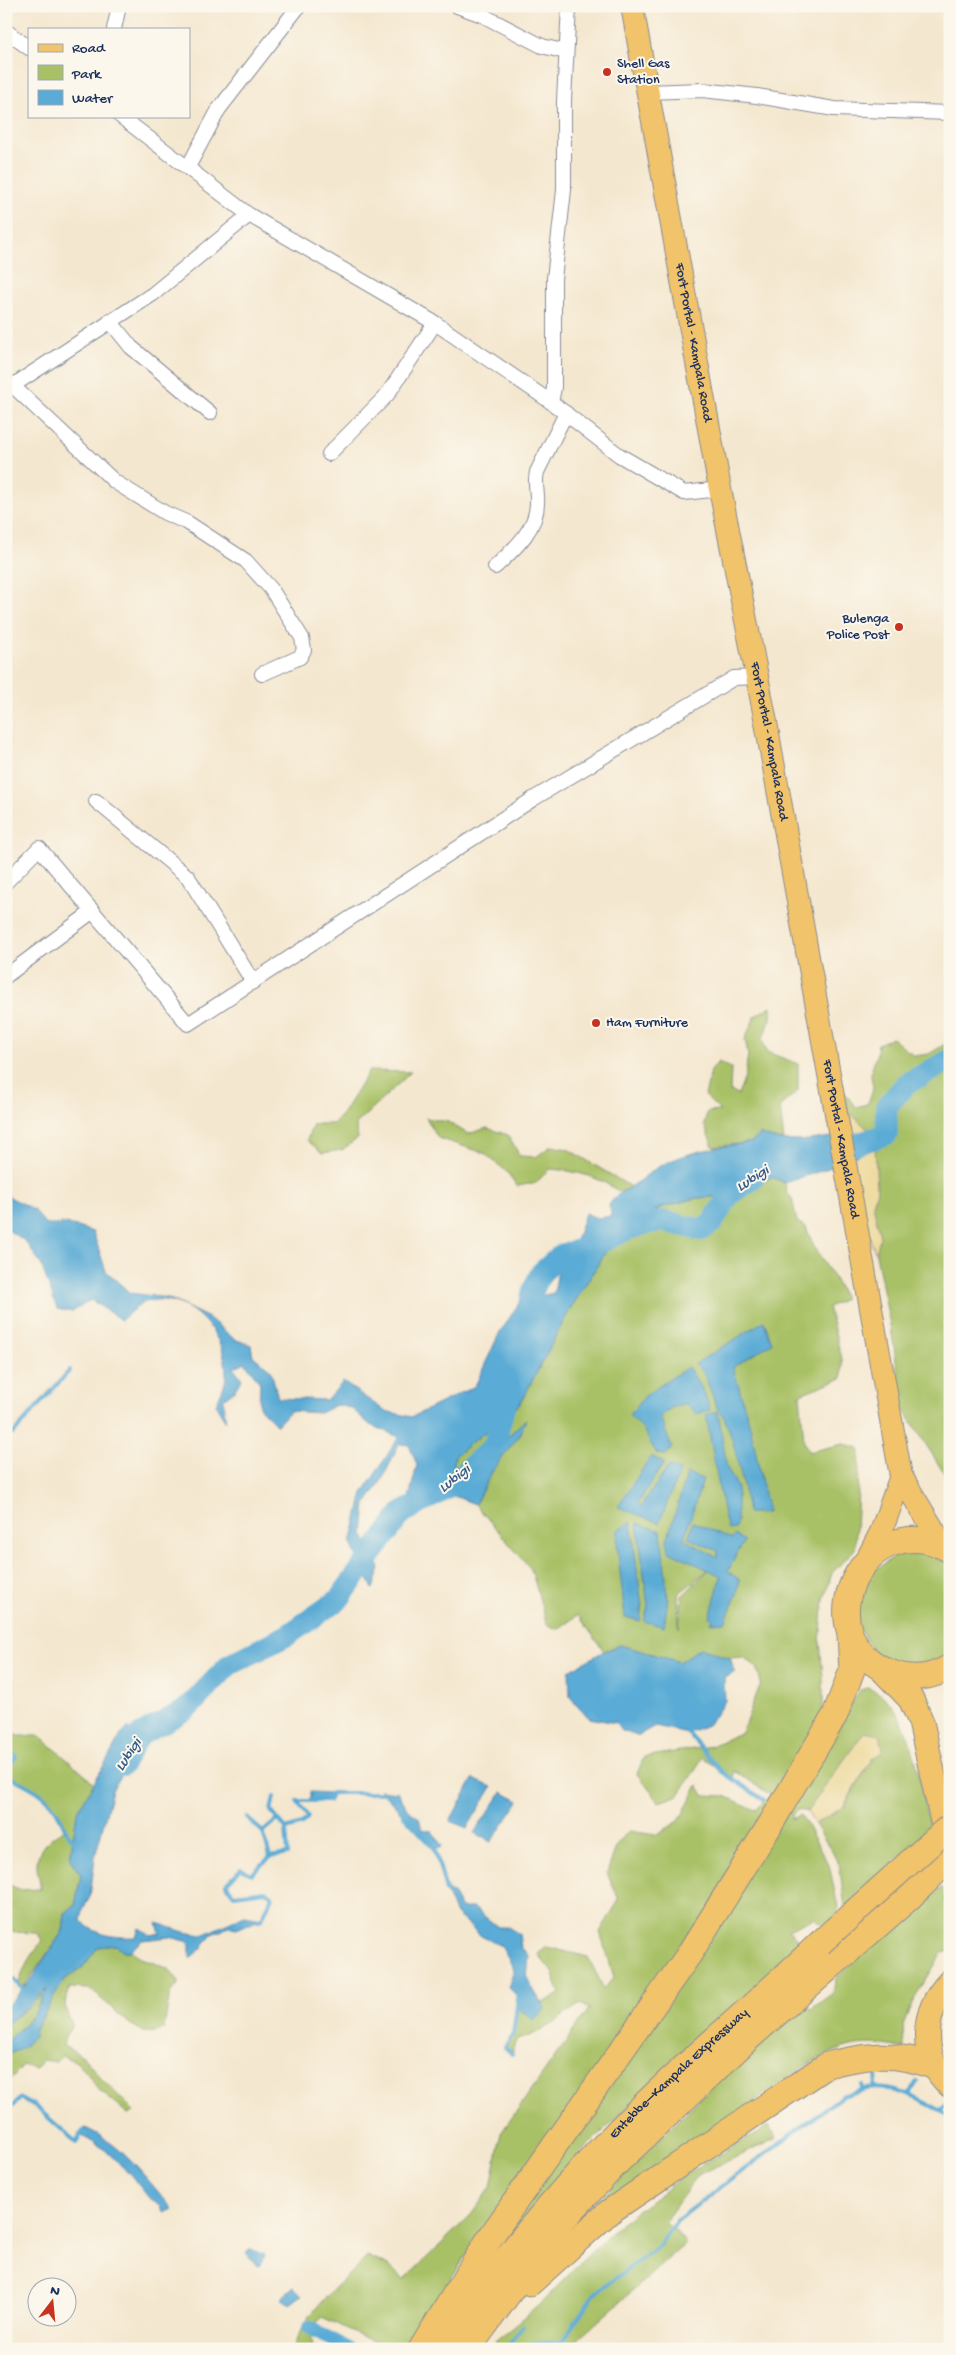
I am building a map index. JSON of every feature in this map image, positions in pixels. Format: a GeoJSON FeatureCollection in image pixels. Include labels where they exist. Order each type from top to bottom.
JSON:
{"type":"FeatureCollection","features":[{"type":"Feature","properties":{"kind":"highway"},"geometry":{"type":"LineString","coordinates":[[421,2349],[489,2240],[690,1953],[770,1825],[835,1715],[852,1670],[850,1634],[846,1614],[847,1594],[854,1575],[867,1560],[884,1548],[903,1541],[924,1541],[947,1548]]}},
{"type":"Feature","properties":{"kind":"highway"},"geometry":{"type":"LineString","coordinates":[[850,1634],[863,1654],[911,1699],[921,1722],[950,1851]]}},
{"type":"Feature","properties":{"kind":"highway"},"geometry":{"type":"LineString","coordinates":[[881,1669],[901,1676],[922,1677],[950,1668]]}},
{"type":"Feature","properties":{"kind":"highway","name":"Entebbe–Kampala Expressway"},"geometry":{"type":"LineString","coordinates":[[439,2349],[490,2279],[569,2182],[654,2096],[950,1826]]}},
{"type":"Feature","properties":{"kind":"highway","name":"Entebbe–Kampala Expressway"},"geometry":{"type":"LineString","coordinates":[[472,2344],[567,2215],[619,2161],[750,2037],[910,1898],[950,1858]]}},
{"type":"Feature","properties":{"kind":"highway"},"geometry":{"type":"LineString","coordinates":[[942,2076],[928,2044],[928,2020],[936,1998],[950,1982]]}},
{"type":"Feature","properties":{"kind":"highway"},"geometry":{"type":"LineString","coordinates":[[472,2344],[552,2262],[609,2212],[827,2065],[864,2056],[902,2056],[942,2076]]}},
{"type":"Feature","properties":{"kind":"main road","name":"Fort Portal - Kampala Road"},"geometry":{"type":"LineString","coordinates":[[633,7],[720,489],[757,676],[839,1128],[844,1168],[901,1476]]}},
{"type":"Feature","properties":{"kind":"main road"},"geometry":{"type":"LineString","coordinates":[[901,1476],[947,1548]]}},
{"type":"Feature","properties":{"kind":"main road"},"geometry":{"type":"LineString","coordinates":[[867,1560],[881,1532],[901,1476]]}},
{"type":"Feature","properties":{"kind":"street"},"geometry":{"type":"LineString","coordinates":[[114,28],[119,6]]}},
{"type":"Feature","properties":{"kind":"street"},"geometry":{"type":"LineString","coordinates":[[188,167],[219,109],[300,6]]}},
{"type":"Feature","properties":{"kind":"street"},"geometry":{"type":"LineString","coordinates":[[458,6],[482,15],[542,46],[566,52]]}},
{"type":"Feature","properties":{"kind":"street"},"geometry":{"type":"LineString","coordinates":[[551,402],[554,388],[554,279],[564,190],[566,52],[569,6]]}},
{"type":"Feature","properties":{"kind":"street"},"geometry":{"type":"LineString","coordinates":[[6,31],[28,47]]}},
{"type":"Feature","properties":{"kind":"street"},"geometry":{"type":"LineString","coordinates":[[648,92],[702,90],[757,96],[834,109],[950,113]]}},
{"type":"Feature","properties":{"kind":"street"},"geometry":{"type":"LineString","coordinates":[[123,118],[249,215],[435,322],[551,402],[619,455],[684,493],[720,489]]}},
{"type":"Feature","properties":{"kind":"street"},"geometry":{"type":"LineString","coordinates":[[249,215],[153,294],[10,389],[115,482],[165,513],[188,523],[246,561],[271,589],[302,638],[304,650],[300,657],[262,674]]}},
{"type":"Feature","properties":{"kind":"street"},"geometry":{"type":"LineString","coordinates":[[110,321],[131,347],[210,413]]}},
{"type":"Feature","properties":{"kind":"street"},"geometry":{"type":"LineString","coordinates":[[329,454],[387,394],[435,322]]}},
{"type":"Feature","properties":{"kind":"street"},"geometry":{"type":"LineString","coordinates":[[495,566],[518,546],[531,527],[538,503],[535,481],[537,472],[566,413]]}},
{"type":"Feature","properties":{"kind":"street"},"geometry":{"type":"LineString","coordinates":[[6,882],[39,848],[188,1024],[533,799],[734,678],[757,676]]}},
{"type":"Feature","properties":{"kind":"street"},"geometry":{"type":"LineString","coordinates":[[96,801],[188,877],[253,982]]}},
{"type":"Feature","properties":{"kind":"street"},"geometry":{"type":"LineString","coordinates":[[6,976],[93,911]]}},
{"type":"Feature","properties":{"kind":"green space"},"geometry":{"type":"Polygon","coordinates":[[[771,1006],[771,1019],[762,1040],[767,1052],[798,1064],[798,1091],[780,1106],[784,1142],[759,1134],[753,1142],[713,1147],[704,1124],[707,1112],[720,1111],[705,1096],[711,1071],[718,1062],[731,1068],[730,1091],[738,1095],[745,1077],[748,1054],[745,1039],[755,1016],[771,1006]]]}},
{"type":"Feature","properties":{"kind":"green space"},"geometry":{"type":"Polygon","coordinates":[[[892,1038],[914,1056],[929,1054],[950,1041],[950,1473],[944,1473],[903,1408],[893,1340],[876,1254],[880,1237],[873,1204],[877,1191],[875,1145],[887,1134],[873,1134],[841,1105],[842,1090],[856,1107],[867,1104],[873,1087],[871,1073],[878,1044],[892,1038]]]}},
{"type":"Feature","properties":{"kind":"green space"},"geometry":{"type":"Polygon","coordinates":[[[369,1071],[411,1072],[356,1124],[357,1139],[342,1150],[322,1153],[307,1140],[313,1124],[333,1124],[343,1113],[369,1071]]]}},
{"type":"Feature","properties":{"kind":"green space"},"geometry":{"type":"Polygon","coordinates":[[[426,1118],[448,1122],[468,1134],[487,1128],[508,1135],[520,1156],[536,1157],[551,1146],[568,1149],[631,1187],[619,1192],[604,1182],[586,1175],[549,1169],[536,1183],[517,1186],[506,1171],[484,1153],[438,1138],[426,1118]]]}},
{"type":"Feature","properties":{"kind":"green space"},"geometry":{"type":"Polygon","coordinates":[[[772,1177],[785,1183],[787,1193],[792,1198],[797,1222],[806,1227],[814,1246],[845,1299],[828,1307],[842,1359],[842,1378],[800,1394],[804,1442],[809,1452],[843,1444],[860,1448],[855,1549],[832,1573],[824,1599],[820,1641],[823,1678],[823,1719],[696,1931],[466,2256],[406,2349],[379,2349],[374,2342],[322,2317],[310,2327],[313,2347],[316,2349],[293,2349],[306,2322],[315,2310],[367,2256],[389,2266],[404,2280],[471,2215],[491,2188],[501,2133],[589,2009],[580,2004],[542,2030],[517,2040],[512,2054],[505,2047],[513,2034],[517,2007],[534,2020],[545,2009],[542,2003],[560,1994],[552,1972],[538,1954],[547,1947],[588,1957],[604,1989],[614,1977],[600,1932],[619,1900],[607,1873],[617,1844],[629,1831],[656,1835],[679,1821],[698,1785],[704,1795],[725,1796],[756,1810],[771,1795],[735,1771],[732,1780],[703,1757],[679,1795],[659,1802],[637,1774],[644,1757],[711,1746],[742,1732],[761,1683],[757,1667],[743,1657],[730,1658],[700,1648],[680,1662],[620,1645],[604,1651],[578,1615],[558,1629],[547,1625],[531,1569],[475,1504],[493,1470],[521,1433],[525,1420],[464,1478],[451,1479],[455,1456],[520,1404],[569,1311],[612,1242],[635,1223],[660,1208],[696,1198],[731,1196],[772,1177]],[[712,1567],[678,1594],[679,1628],[682,1596],[712,1567]]]}},
{"type":"Feature","properties":{"kind":"green space"},"geometry":{"type":"Polygon","coordinates":[[[921,1552],[950,1564],[950,1661],[927,1672],[880,1662],[854,1621],[867,1575],[895,1556],[921,1552]]]}},
{"type":"Feature","properties":{"kind":"green space"},"geometry":{"type":"Polygon","coordinates":[[[867,1688],[884,1697],[895,1709],[903,1724],[910,1741],[920,1778],[930,1830],[845,1907],[839,1863],[815,1824],[845,1806],[872,1759],[882,1751],[864,1732],[807,1812],[800,1809],[793,1813],[791,1819],[801,1815],[829,1865],[839,1912],[824,1926],[815,1918],[788,1930],[804,1944],[663,2073],[569,2164],[515,2231],[509,2226],[793,1804],[860,1690],[867,1688]]]}},
{"type":"Feature","properties":{"kind":"green space"},"geometry":{"type":"Polygon","coordinates":[[[6,1727],[18,1736],[40,1736],[94,1783],[77,1813],[70,1859],[81,1875],[75,1906],[65,1913],[63,1931],[22,1989],[18,1985],[25,1967],[42,1940],[37,1933],[6,1932],[6,1883],[20,1890],[40,1889],[37,1865],[39,1853],[49,1840],[64,1830],[49,1802],[35,1790],[6,1775],[6,1769],[16,1757],[6,1746],[6,1727]]]}},
{"type":"Feature","properties":{"kind":"green space"},"geometry":{"type":"Polygon","coordinates":[[[942,1887],[950,1923],[950,1951],[942,1953],[912,2003],[903,2025],[904,2049],[865,2044],[849,2046],[809,2064],[564,2235],[754,2044],[805,2001],[811,2009],[833,1993],[836,1978],[888,1929],[897,1931],[942,1887]]]}},
{"type":"Feature","properties":{"kind":"green space"},"geometry":{"type":"Polygon","coordinates":[[[116,1945],[124,1951],[131,1951],[141,1958],[167,1968],[180,1982],[170,1993],[164,2028],[156,2032],[144,2032],[130,2024],[90,1989],[70,1988],[65,2003],[73,2025],[65,2036],[63,2046],[83,2056],[98,2075],[134,2111],[128,2114],[98,2089],[87,2073],[75,2061],[62,2056],[56,2062],[42,2060],[35,2069],[23,2065],[6,2085],[6,2055],[21,2049],[41,2021],[56,1991],[65,1979],[83,1967],[98,1947],[116,1945]]]}},
{"type":"Feature","properties":{"kind":"green space"},"geometry":{"type":"Polygon","coordinates":[[[48,1987],[34,2015],[6,2042],[6,2025],[37,2000],[48,1987]]]}},
{"type":"Feature","properties":{"kind":"green space"},"geometry":{"type":"Polygon","coordinates":[[[950,2004],[950,2062],[944,2048],[942,2033],[950,2004]]]}},
{"type":"Feature","properties":{"kind":"green space"},"geometry":{"type":"Polygon","coordinates":[[[769,2126],[777,2138],[698,2175],[665,2221],[686,2243],[567,2349],[491,2349],[496,2341],[538,2306],[615,2228],[688,2173],[769,2126]]]}},
{"type":"Feature","properties":{"kind":"sand"},"geometry":{"type":"Polygon","coordinates":[[[841,1105],[873,1134],[848,1135],[841,1105]]]}},
{"type":"Feature","properties":{"kind":"sand"},"geometry":{"type":"Polygon","coordinates":[[[875,1145],[877,1191],[873,1204],[880,1237],[876,1254],[857,1205],[852,1158],[875,1145]]]}},
{"type":"Feature","properties":{"kind":"sand"},"geometry":{"type":"Polygon","coordinates":[[[864,1732],[880,1735],[883,1751],[872,1759],[843,1807],[815,1824],[807,1812],[864,1732]]]}},
{"type":"Feature","properties":{"kind":"water"},"geometry":{"type":"Polygon","coordinates":[[[759,1134],[770,1138],[792,1141],[848,1135],[887,1134],[865,1151],[852,1158],[785,1183],[772,1177],[731,1196],[696,1198],[660,1208],[635,1223],[612,1242],[569,1311],[520,1404],[455,1456],[451,1479],[462,1480],[526,1419],[521,1433],[493,1470],[475,1504],[454,1496],[423,1504],[405,1515],[417,1465],[409,1445],[399,1444],[383,1478],[366,1504],[363,1534],[380,1568],[373,1589],[351,1544],[363,1493],[399,1437],[370,1425],[351,1408],[336,1405],[320,1413],[290,1411],[277,1425],[259,1407],[260,1383],[245,1362],[234,1368],[242,1379],[234,1391],[223,1399],[226,1422],[216,1405],[226,1379],[225,1361],[221,1347],[214,1333],[204,1320],[186,1307],[209,1318],[234,1339],[251,1345],[253,1356],[271,1370],[278,1398],[327,1400],[343,1382],[385,1411],[412,1417],[475,1386],[498,1336],[521,1300],[554,1293],[558,1271],[575,1244],[585,1213],[597,1218],[612,1216],[609,1205],[620,1194],[665,1164],[677,1158],[702,1151],[753,1142],[759,1134]]]}},
{"type":"Feature","properties":{"kind":"water"},"geometry":{"type":"Polygon","coordinates":[[[6,1195],[34,1210],[46,1225],[67,1224],[93,1232],[106,1271],[130,1293],[168,1298],[178,1303],[164,1300],[149,1301],[138,1306],[121,1320],[91,1300],[72,1312],[57,1309],[41,1264],[25,1241],[6,1229],[6,1195]]]}},
{"type":"Feature","properties":{"kind":"water"},"geometry":{"type":"Polygon","coordinates":[[[764,1321],[772,1343],[733,1367],[751,1429],[768,1513],[748,1513],[737,1456],[727,1425],[717,1408],[704,1373],[695,1364],[764,1321]]]}},
{"type":"Feature","properties":{"kind":"water"},"geometry":{"type":"Polygon","coordinates":[[[688,1367],[704,1392],[710,1410],[697,1414],[686,1404],[671,1408],[660,1417],[672,1448],[666,1455],[657,1454],[644,1431],[629,1415],[646,1395],[688,1367]]]}},
{"type":"Feature","properties":{"kind":"water"},"geometry":{"type":"Polygon","coordinates":[[[718,1411],[727,1468],[737,1486],[737,1521],[735,1529],[728,1530],[706,1415],[718,1411]]]}},
{"type":"Feature","properties":{"kind":"water"},"geometry":{"type":"Polygon","coordinates":[[[651,1456],[664,1463],[638,1503],[641,1506],[669,1466],[680,1471],[659,1523],[618,1507],[651,1456]]]}},
{"type":"Feature","properties":{"kind":"water"},"geometry":{"type":"Polygon","coordinates":[[[687,1474],[703,1479],[684,1539],[717,1557],[718,1551],[688,1538],[693,1522],[732,1539],[735,1535],[744,1541],[728,1571],[740,1580],[737,1594],[725,1622],[711,1623],[713,1619],[710,1617],[721,1576],[669,1551],[667,1540],[687,1474]]]}},
{"type":"Feature","properties":{"kind":"water"},"geometry":{"type":"Polygon","coordinates":[[[631,1522],[642,1606],[640,1621],[625,1617],[617,1545],[618,1530],[631,1522]]]}},
{"type":"Feature","properties":{"kind":"water"},"geometry":{"type":"Polygon","coordinates":[[[637,1523],[661,1531],[668,1598],[664,1627],[644,1621],[648,1606],[637,1523]]]}},
{"type":"Feature","properties":{"kind":"water"},"geometry":{"type":"Polygon","coordinates":[[[620,1645],[680,1662],[700,1648],[730,1658],[735,1672],[724,1678],[725,1701],[709,1724],[688,1733],[655,1726],[637,1736],[620,1730],[616,1723],[589,1718],[570,1697],[569,1671],[604,1651],[620,1645]]]}},
{"type":"Feature","properties":{"kind":"water"},"geometry":{"type":"Polygon","coordinates":[[[128,1728],[142,1744],[112,1790],[95,1857],[90,1897],[83,1909],[81,1921],[93,1930],[106,1935],[136,1937],[139,1928],[151,1935],[160,1933],[157,1923],[184,1932],[202,1935],[244,1916],[262,1919],[236,1929],[228,1927],[213,1933],[202,1948],[190,1958],[190,1942],[170,1937],[142,1940],[131,1951],[124,1951],[116,1945],[98,1947],[83,1967],[65,1979],[34,2030],[34,2037],[21,2049],[6,2055],[6,2042],[34,2015],[47,1989],[6,2025],[6,2007],[29,1982],[63,1931],[65,1913],[75,1906],[81,1875],[70,1859],[77,1813],[121,1735],[128,1728]]]}},
{"type":"Feature","properties":{"kind":"water"},"geometry":{"type":"Polygon","coordinates":[[[473,1779],[492,1787],[467,1828],[450,1821],[473,1779]]]}},
{"type":"Feature","properties":{"kind":"water"},"geometry":{"type":"Polygon","coordinates":[[[380,1790],[398,1792],[408,1810],[419,1818],[422,1829],[432,1831],[442,1846],[435,1849],[380,1790]]]}},
{"type":"Feature","properties":{"kind":"water"},"geometry":{"type":"Polygon","coordinates":[[[310,1792],[332,1793],[328,1801],[310,1801],[310,1792]]]}},
{"type":"Feature","properties":{"kind":"water"},"geometry":{"type":"Polygon","coordinates":[[[502,1792],[519,1801],[491,1842],[474,1833],[502,1792]]]}},
{"type":"Feature","properties":{"kind":"water"},"geometry":{"type":"Polygon","coordinates":[[[444,1888],[454,1894],[460,1908],[474,1908],[498,1927],[508,1927],[519,1934],[521,1947],[529,1956],[527,1979],[545,2009],[534,2020],[517,2007],[519,1996],[508,1988],[514,1969],[501,1946],[481,1936],[456,1914],[444,1888]]]}},
{"type":"Feature","properties":{"kind":"water"},"geometry":{"type":"Polygon","coordinates":[[[85,2128],[111,2143],[133,2163],[173,2209],[165,2213],[158,2203],[149,2198],[130,2174],[103,2148],[82,2136],[85,2128]]]}},
{"type":"Feature","properties":{"kind":"water"},"geometry":{"type":"Polygon","coordinates":[[[251,2249],[264,2255],[261,2265],[258,2266],[246,2253],[251,2249]]]}},
{"type":"Feature","properties":{"kind":"water"},"geometry":{"type":"Polygon","coordinates":[[[294,2287],[302,2295],[290,2304],[281,2298],[294,2287]]]}},
{"type":"Feature","properties":{"kind":"waterway","name":"Lubigi"},"geometry":{"type":"LineString","coordinates":[[857,1144],[887,1134],[886,1107],[906,1084],[950,1060]]}},
{"type":"Feature","properties":{"kind":"waterway","name":"Lubigi"},"geometry":{"type":"LineString","coordinates":[[525,1327],[533,1290],[541,1273],[561,1255],[595,1245],[628,1229],[650,1223],[663,1221],[701,1230],[712,1223],[730,1194],[753,1179]]}},
{"type":"Feature","properties":{"kind":"waterway"},"geometry":{"type":"LineString","coordinates":[[6,1433],[13,1434],[70,1370]]}},
{"type":"Feature","properties":{"kind":"waterway","name":"Lubigi"},"geometry":{"type":"LineString","coordinates":[[122,1765],[140,1735],[187,1709],[229,1665],[288,1635],[339,1599],[402,1513],[446,1489],[494,1446],[509,1389]]}},
{"type":"Feature","properties":{"kind":"waterway"},"geometry":{"type":"LineString","coordinates":[[688,1733],[721,1771],[764,1800]]}},
{"type":"Feature","properties":{"kind":"waterway"},"geometry":{"type":"LineString","coordinates":[[6,1746],[16,1757],[6,1769]]}},
{"type":"Feature","properties":{"kind":"waterway"},"geometry":{"type":"LineString","coordinates":[[6,1775],[36,1791],[49,1801],[59,1815],[67,1833],[75,1842]]}},
{"type":"Feature","properties":{"kind":"waterway"},"geometry":{"type":"LineString","coordinates":[[259,1920],[262,1919],[272,1897],[266,1891],[234,1895],[226,1884],[241,1869],[252,1874],[270,1857],[288,1854],[286,1829],[302,1824],[308,1817],[297,1801],[328,1801],[332,1793],[384,1793]]}},
{"type":"Feature","properties":{"kind":"waterway"},"geometry":{"type":"LineString","coordinates":[[274,1797],[271,1811],[286,1829]]}},
{"type":"Feature","properties":{"kind":"waterway"},"geometry":{"type":"LineString","coordinates":[[403,1815],[435,1849],[446,1891]]}},
{"type":"Feature","properties":{"kind":"waterway"},"geometry":{"type":"LineString","coordinates":[[247,1818],[263,1832],[277,1820]]}},
{"type":"Feature","properties":{"kind":"waterway"},"geometry":{"type":"LineString","coordinates":[[263,1832],[270,1857]]}},
{"type":"Feature","properties":{"kind":"waterway"},"geometry":{"type":"LineString","coordinates":[[6,1973],[25,1991]]}},
{"type":"Feature","properties":{"kind":"waterway"},"geometry":{"type":"LineString","coordinates":[[512,2054],[505,2047],[513,2034],[519,1992]]}},
{"type":"Feature","properties":{"kind":"waterway"},"geometry":{"type":"LineString","coordinates":[[874,2087],[877,2071]]}},
{"type":"Feature","properties":{"kind":"waterway"},"geometry":{"type":"LineString","coordinates":[[910,2095],[917,2081]]}},
{"type":"Feature","properties":{"kind":"waterway"},"geometry":{"type":"LineString","coordinates":[[520,2349],[532,2343],[561,2343],[594,2294],[659,2246],[676,2221],[842,2096],[862,2090],[862,2085]]}},
{"type":"Feature","properties":{"kind":"waterway"},"geometry":{"type":"LineString","coordinates":[[862,2090],[874,2088],[897,2091],[950,2116]]}},
{"type":"Feature","properties":{"kind":"waterway"},"geometry":{"type":"LineString","coordinates":[[6,2112],[21,2098],[35,2106],[76,2142],[83,2131],[87,2134]]}},
{"type":"Feature","properties":{"kind":"waterway"},"geometry":{"type":"LineString","coordinates":[[940,2111],[949,2100]]}},
{"type":"Feature","properties":{"kind":"waterway"},"geometry":{"type":"LineString","coordinates":[[506,2349],[523,2326]]}},
{"type":"Feature","properties":{"kind":"waterway"},"geometry":{"type":"LineString","coordinates":[[309,2327],[348,2349]]}},
{"type":"Feature","properties":{"kind":"place","name":"Shell Gas Station"},"geometry":{"type":"Point","coordinates":[607,72]}},
{"type":"Feature","properties":{"kind":"place","name":"Bulenga Police Post"},"geometry":{"type":"Point","coordinates":[899,627]}},
{"type":"Feature","properties":{"kind":"place","name":"Ham Furniture"},"geometry":{"type":"Point","coordinates":[596,1023]}}]}
